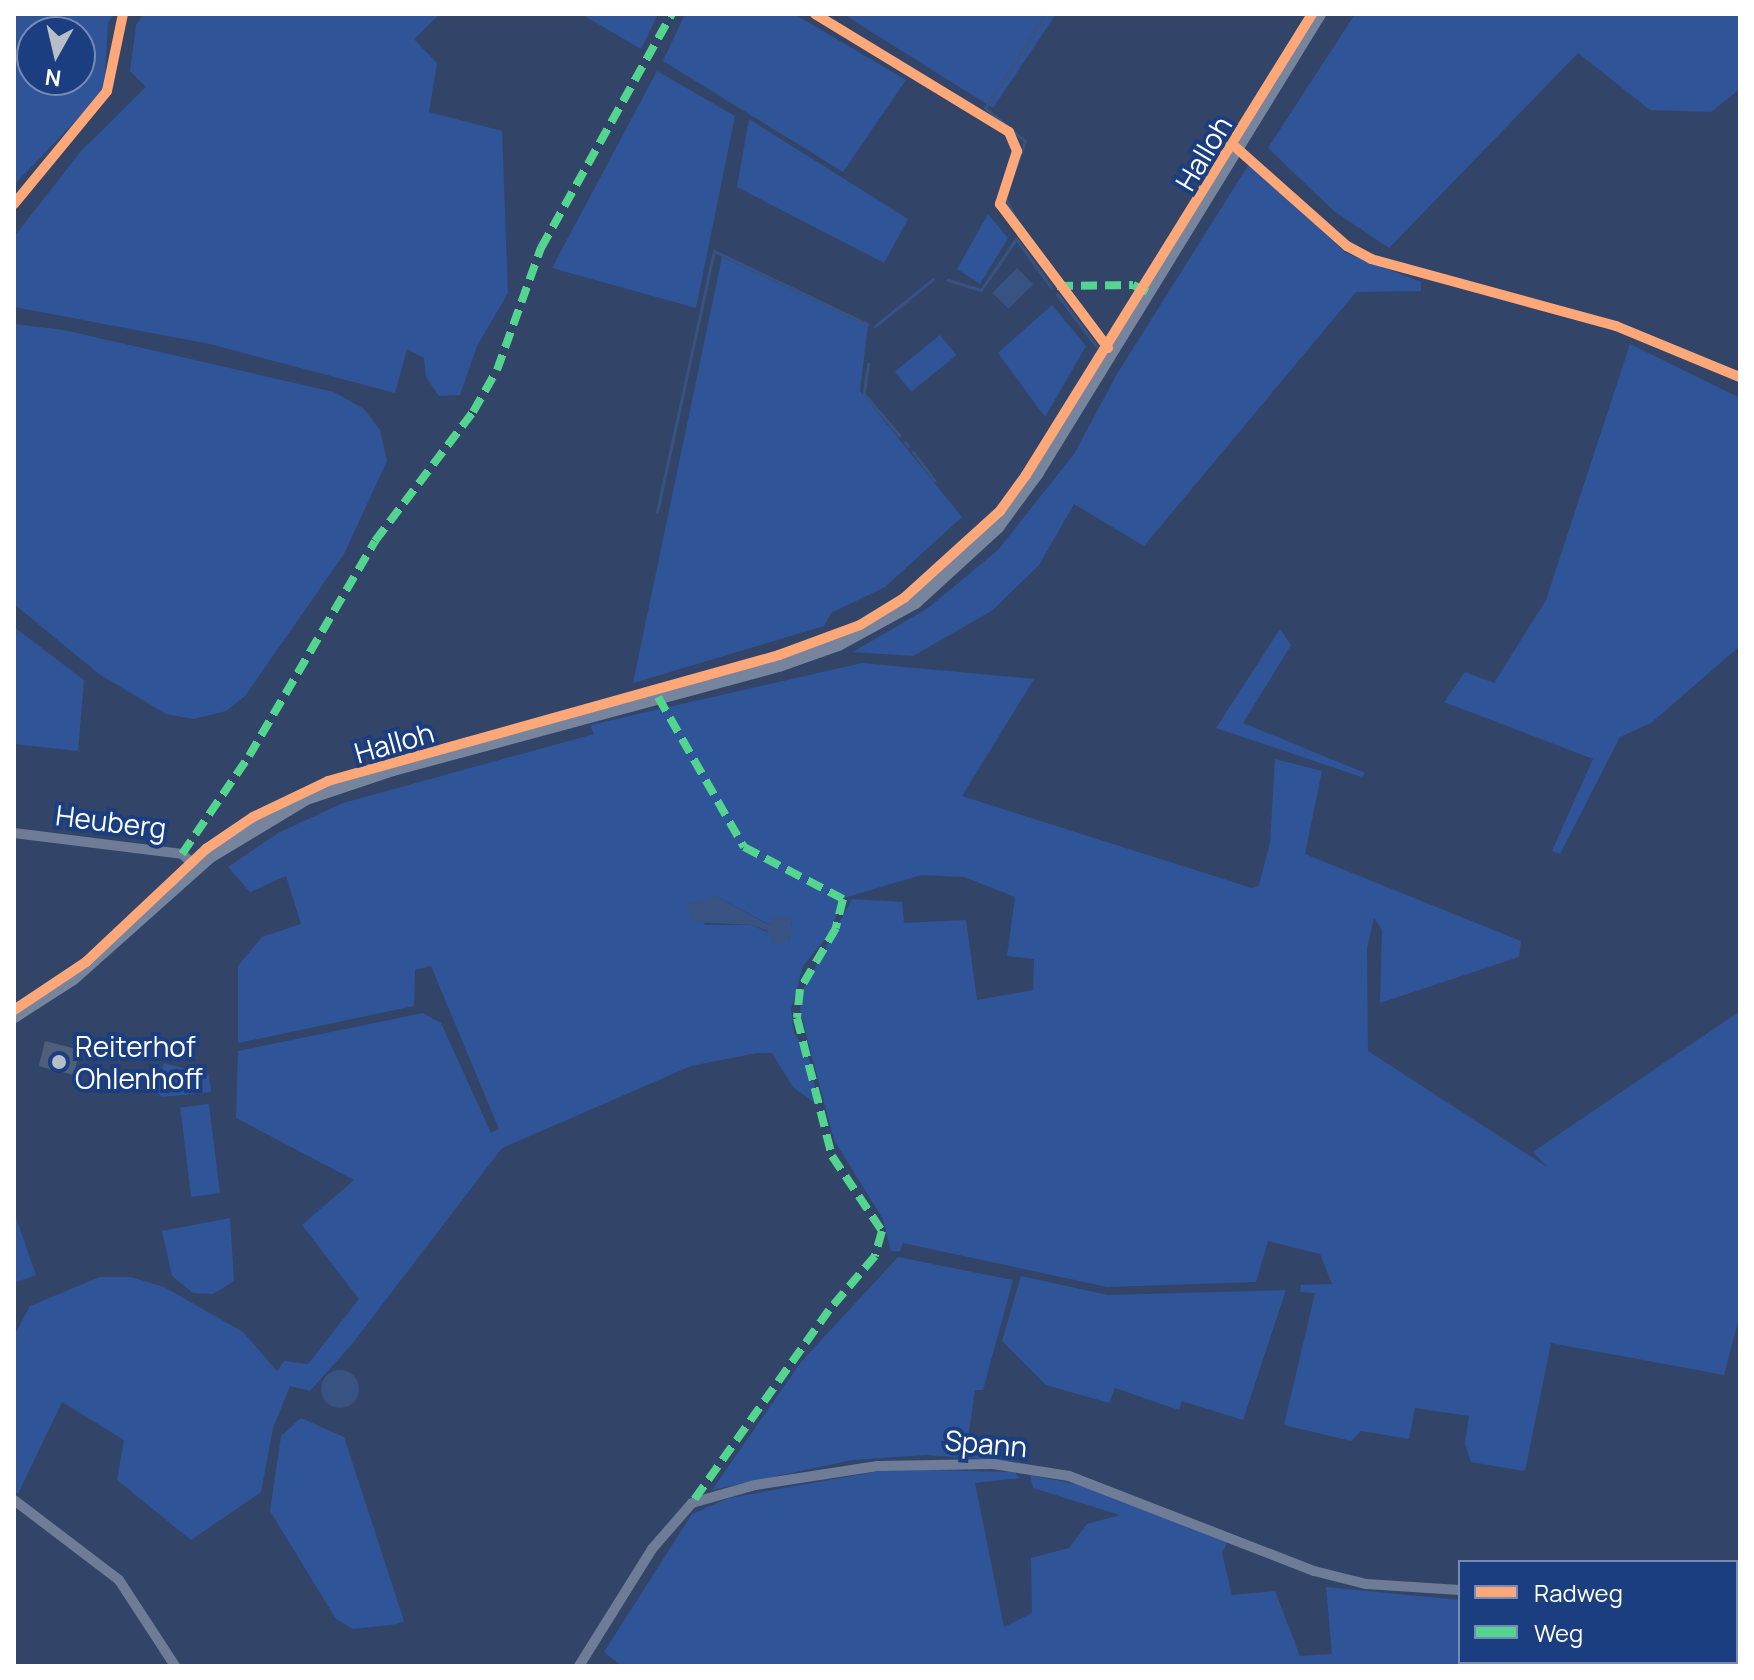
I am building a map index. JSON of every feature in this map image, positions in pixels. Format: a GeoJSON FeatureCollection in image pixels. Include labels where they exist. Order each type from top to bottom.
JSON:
{"type":"FeatureCollection","features":[{"type":"Feature","properties":{"kind":"main road","name":"Halloh"},"geometry":{"type":"LineString","coordinates":[[14,1016],[73,978],[197,867],[257,823],[353,780],[822,650],[915,602],[989,536],[1036,474],[1319,14]]}},
{"type":"Feature","properties":{"kind":"street","name":"Heuberg"},"geometry":{"type":"LineString","coordinates":[[14,833],[182,854],[197,867]]}},
{"type":"Feature","properties":{"kind":"street","name":"Spann"},"geometry":{"type":"LineString","coordinates":[[579,1666],[652,1549],[692,1503],[755,1485],[878,1466],[993,1464],[1069,1476],[1314,1571],[1366,1584],[1458,1590]]}},
{"type":"Feature","properties":{"kind":"street"},"geometry":{"type":"LineString","coordinates":[[14,1500],[119,1580],[175,1666]]}},
{"type":"Feature","properties":{"kind":"shaded area"},"geometry":{"type":"Polygon","coordinates":[[[14,14],[114,14],[108,23],[104,91],[14,185],[14,14]]]}},
{"type":"Feature","properties":{"kind":"shaded area"},"geometry":{"type":"Polygon","coordinates":[[[144,14],[440,14],[414,39],[437,63],[429,112],[502,131],[508,293],[477,346],[460,395],[439,396],[426,377],[424,358],[407,349],[395,393],[210,344],[14,307],[14,237],[81,151],[146,87],[130,71],[136,25],[144,14]]]}},
{"type":"Feature","properties":{"kind":"shaded area"},"geometry":{"type":"Polygon","coordinates":[[[581,14],[658,14],[641,49],[581,14]]]}},
{"type":"Feature","properties":{"kind":"shaded area"},"geometry":{"type":"Polygon","coordinates":[[[685,14],[794,14],[906,80],[843,172],[663,61],[685,14]]]}},
{"type":"Feature","properties":{"kind":"shaded area"},"geometry":{"type":"Polygon","coordinates":[[[843,14],[1056,14],[993,108],[843,14]]]}},
{"type":"Feature","properties":{"kind":"shaded area"},"geometry":{"type":"Polygon","coordinates":[[[1355,14],[1740,14],[1740,89],[1711,112],[1650,110],[1578,53],[1389,248],[1334,211],[1268,148],[1355,14]]]}},
{"type":"Feature","properties":{"kind":"shaded area"},"geometry":{"type":"Polygon","coordinates":[[[657,71],[735,116],[696,308],[552,268],[657,71]]]}},
{"type":"Feature","properties":{"kind":"shaded area"},"geometry":{"type":"Polygon","coordinates":[[[749,119],[908,219],[884,263],[737,187],[749,119]]]}},
{"type":"Feature","properties":{"kind":"shaded area"},"geometry":{"type":"Polygon","coordinates":[[[1249,164],[1346,253],[1421,282],[1421,291],[1356,292],[1144,546],[1074,504],[1039,565],[993,610],[913,656],[853,652],[928,608],[998,550],[1074,454],[1117,374],[1249,164]]]}},
{"type":"Feature","properties":{"kind":"shaded area"},"geometry":{"type":"Polygon","coordinates":[[[988,214],[1008,238],[980,284],[957,269],[988,214]]]}},
{"type":"Feature","properties":{"kind":"shaded area"},"geometry":{"type":"Polygon","coordinates":[[[722,257],[868,325],[860,391],[962,517],[885,587],[831,613],[824,626],[633,683],[722,257]]]}},
{"type":"Feature","properties":{"kind":"shaded area"},"geometry":{"type":"Polygon","coordinates":[[[1017,268],[1033,284],[1009,309],[992,293],[1017,268]]]}},
{"type":"Feature","properties":{"kind":"shaded area"},"geometry":{"type":"Polygon","coordinates":[[[1052,305],[1086,346],[1045,417],[998,353],[1052,305]]]}},
{"type":"Feature","properties":{"kind":"shaded area"},"geometry":{"type":"Polygon","coordinates":[[[14,324],[64,330],[334,392],[364,409],[380,430],[387,461],[344,554],[245,696],[226,711],[194,719],[166,714],[99,674],[14,604],[14,324]]]}},
{"type":"Feature","properties":{"kind":"shaded area"},"geometry":{"type":"Polygon","coordinates":[[[940,335],[956,355],[911,392],[895,372],[940,335]]]}},
{"type":"Feature","properties":{"kind":"shaded area"},"geometry":{"type":"Polygon","coordinates":[[[1630,344],[1740,398],[1740,646],[1651,723],[1620,737],[1560,854],[1552,851],[1593,759],[1444,702],[1465,672],[1494,683],[1546,600],[1630,344]]]}},
{"type":"Feature","properties":{"kind":"shaded area"},"geometry":{"type":"Polygon","coordinates":[[[14,627],[84,680],[78,751],[14,744],[14,627]]]}},
{"type":"Feature","properties":{"kind":"shaded area"},"geometry":{"type":"Polygon","coordinates":[[[1280,629],[1291,645],[1243,723],[1365,773],[1362,777],[1216,728],[1280,629]]]}},
{"type":"Feature","properties":{"kind":"shaded area"},"geometry":{"type":"Polygon","coordinates":[[[862,663],[1034,679],[962,796],[1252,888],[1259,885],[1270,843],[1275,759],[1322,771],[1305,854],[1521,941],[1519,957],[1380,1003],[1382,930],[1374,918],[1367,948],[1368,1051],[1547,1167],[1533,1152],[1740,1011],[1740,1314],[1724,1375],[1551,1343],[1525,1471],[1471,1462],[1465,1444],[1469,1416],[1415,1408],[1409,1439],[1361,1431],[1351,1441],[1284,1425],[1315,1293],[1300,1292],[1301,1285],[1332,1284],[1320,1254],[1268,1241],[1256,1282],[1107,1287],[903,1243],[900,1251],[891,1251],[883,1219],[834,1140],[800,1011],[804,988],[852,899],[902,902],[904,923],[966,920],[977,1000],[1033,990],[1034,959],[1007,956],[1015,897],[964,877],[921,875],[844,898],[827,937],[803,966],[791,1009],[794,1033],[809,1058],[819,1106],[793,1087],[772,1053],[757,1053],[691,1066],[502,1148],[352,1344],[310,1391],[290,1386],[273,1428],[261,1492],[191,1540],[117,1480],[124,1440],[62,1402],[18,1494],[14,1491],[14,1336],[30,1306],[100,1277],[131,1277],[164,1287],[243,1332],[277,1371],[284,1361],[308,1364],[359,1299],[302,1225],[354,1180],[236,1118],[238,1051],[423,1013],[441,1023],[491,1133],[499,1129],[431,966],[415,970],[414,1006],[238,1043],[238,966],[262,937],[301,924],[286,876],[250,892],[228,867],[278,833],[343,803],[594,734],[590,725],[862,663]],[[716,896],[704,925],[752,925],[789,942],[792,920],[770,925],[716,896]]]}},
{"type":"Feature","properties":{"kind":"shaded area"},"geometry":{"type":"Polygon","coordinates":[[[716,896],[769,925],[773,917],[785,915],[792,920],[789,942],[773,945],[768,931],[752,925],[692,922],[686,904],[716,896]]]}},
{"type":"Feature","properties":{"kind":"shaded area"},"geometry":{"type":"Polygon","coordinates":[[[164,1063],[209,1075],[211,1092],[162,1097],[156,1091],[164,1063]]]}},
{"type":"Feature","properties":{"kind":"shaded area"},"geometry":{"type":"Polygon","coordinates":[[[209,1104],[220,1193],[191,1197],[180,1108],[209,1104]]]}},
{"type":"Feature","properties":{"kind":"shaded area"},"geometry":{"type":"Polygon","coordinates":[[[14,1212],[36,1275],[14,1283],[14,1212]]]}},
{"type":"Feature","properties":{"kind":"shaded area"},"geometry":{"type":"Polygon","coordinates":[[[230,1218],[234,1281],[213,1294],[193,1293],[172,1276],[162,1231],[230,1218]]]}},
{"type":"Feature","properties":{"kind":"shaded area"},"geometry":{"type":"Polygon","coordinates":[[[898,1257],[1013,1280],[983,1390],[975,1390],[967,1447],[1021,1462],[927,1455],[852,1460],[712,1490],[801,1362],[898,1257]]]}},
{"type":"Feature","properties":{"kind":"shaded area"},"geometry":{"type":"Polygon","coordinates":[[[1021,1276],[1108,1295],[1286,1290],[1243,1420],[1182,1401],[1179,1410],[1115,1388],[1109,1403],[1046,1385],[1002,1341],[1021,1276]]]}},
{"type":"Feature","properties":{"kind":"shaded area"},"geometry":{"type":"Polygon","coordinates":[[[340,1370],[353,1376],[359,1389],[353,1402],[340,1408],[327,1402],[321,1389],[327,1376],[340,1370]]]}},
{"type":"Feature","properties":{"kind":"shaded area"},"geometry":{"type":"Polygon","coordinates":[[[301,1418],[344,1437],[404,1621],[353,1629],[336,1619],[270,1511],[281,1436],[301,1418]]]}},
{"type":"Feature","properties":{"kind":"shaded area"},"geometry":{"type":"Polygon","coordinates":[[[891,1469],[1014,1472],[1020,1478],[975,1483],[1004,1627],[1032,1613],[1031,1558],[1069,1548],[1087,1524],[1120,1515],[1033,1488],[1030,1475],[1076,1484],[1228,1541],[1222,1553],[1232,1595],[1275,1591],[1300,1656],[1332,1654],[1326,1587],[1458,1600],[1458,1664],[1636,1666],[622,1666],[604,1652],[692,1514],[729,1498],[891,1469]]]}},
{"type":"Feature","properties":{"kind":"building","name":"Reiterhof Ohlenhoff"},"geometry":{"type":"Polygon","coordinates":[[[45,1041],[80,1050],[74,1075],[39,1066],[45,1041]]]}},
{"type":"Feature","properties":{"kind":"waterway"},"geometry":{"type":"LineString","coordinates":[[1022,230],[1005,198],[1025,141],[985,108],[1045,14]]}},
{"type":"Feature","properties":{"kind":"waterway"},"geometry":{"type":"LineString","coordinates":[[948,280],[981,290],[1016,239],[1051,287]]}},
{"type":"Feature","properties":{"kind":"waterway"},"geometry":{"type":"LineString","coordinates":[[657,512],[714,251],[867,324]]}},
{"type":"Feature","properties":{"kind":"waterway"},"geometry":{"type":"LineString","coordinates":[[875,326],[933,279]]}},
{"type":"Feature","properties":{"kind":"waterway"},"geometry":{"type":"LineString","coordinates":[[1057,294],[1097,347]]}},
{"type":"Feature","properties":{"kind":"waterway"},"geometry":{"type":"LineString","coordinates":[[868,364],[864,394],[900,436]]}},
{"type":"Feature","properties":{"kind":"waterway"},"geometry":{"type":"LineString","coordinates":[[905,442],[908,446]]}},
{"type":"Feature","properties":{"kind":"waterway"},"geometry":{"type":"LineString","coordinates":[[913,452],[935,481]]}},
{"type":"Feature","properties":{"kind":"marked path"},"geometry":{"type":"LineString","coordinates":[[182,854],[249,756],[375,541],[473,412],[497,370],[541,248],[672,14]]}},
{"type":"Feature","properties":{"kind":"marked path"},"geometry":{"type":"LineString","coordinates":[[1057,286],[1133,285],[1148,292]]}},
{"type":"Feature","properties":{"kind":"marked path"},"geometry":{"type":"LineString","coordinates":[[658,697],[744,847],[843,899],[836,928],[800,989],[797,1018],[832,1156],[882,1231],[875,1256],[829,1310],[692,1503]]}},
{"type":"Feature","properties":{"kind":"cycle path"},"geometry":{"type":"LineString","coordinates":[[14,204],[107,91],[123,14]]}},
{"type":"Feature","properties":{"kind":"cycle path"},"geometry":{"type":"LineString","coordinates":[[815,14],[1009,132],[1017,151],[1000,204],[1108,348]]}},
{"type":"Feature","properties":{"kind":"cycle path"},"geometry":{"type":"LineString","coordinates":[[14,1010],[86,962],[206,849],[253,817],[328,781],[779,655],[860,625],[904,598],[1000,511],[1026,475],[1312,14]]}},
{"type":"Feature","properties":{"kind":"cycle path"},"geometry":{"type":"LineString","coordinates":[[1232,144],[1347,246],[1371,259],[1616,326],[1740,377]]}},
{"type":"Feature","properties":{"kind":"place","name":"Reiterhof Ohlenhoff"},"geometry":{"type":"Point","coordinates":[59,1062]}}]}
